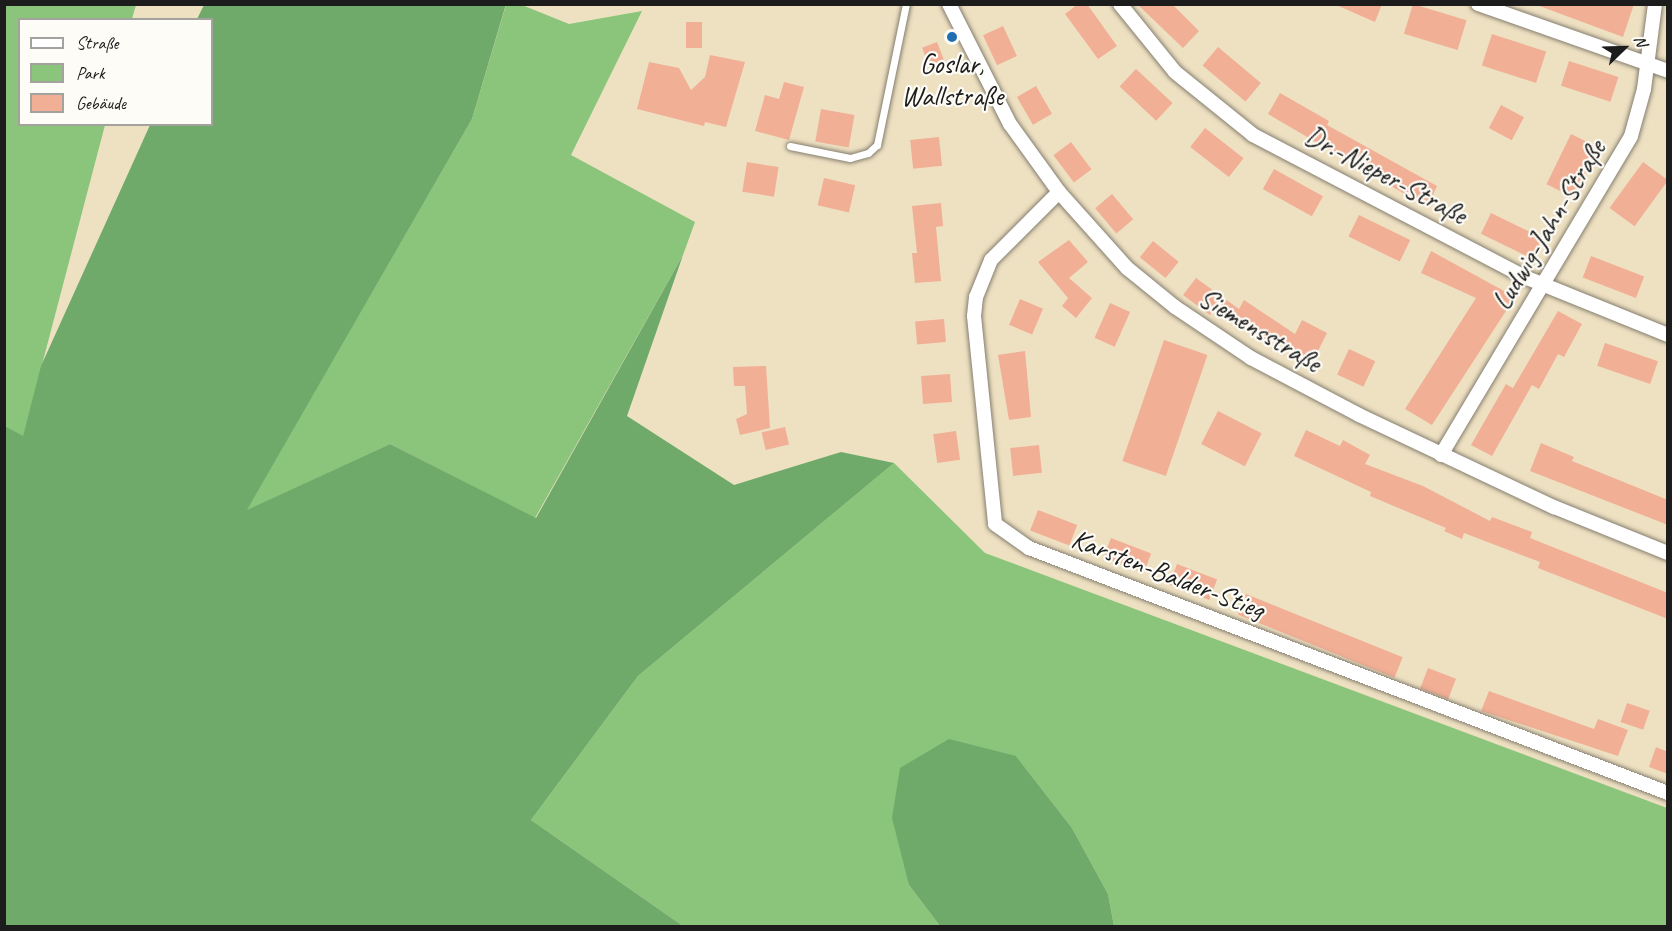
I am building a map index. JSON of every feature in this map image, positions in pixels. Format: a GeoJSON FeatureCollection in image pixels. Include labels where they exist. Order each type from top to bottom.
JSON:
{"type":"FeatureCollection","features":[{"type":"Feature","properties":{"kind":"street","name":"Siemensstraße"},"geometry":{"type":"LineString","coordinates":[[949,4],[1010,124],[1059,192],[1127,268],[1209,332],[1291,381],[1441,455],[1668,554]]}},
{"type":"Feature","properties":{"kind":"street","name":"Dr.-Nieper-Straße"},"geometry":{"type":"LineString","coordinates":[[1120,4],[1174,72],[1253,135],[1544,285],[1668,334]]}},
{"type":"Feature","properties":{"kind":"street"},"geometry":{"type":"LineString","coordinates":[[1478,4],[1648,66],[1668,71]]}},
{"type":"Feature","properties":{"kind":"street","name":"Ludwig-Jahn-Straße"},"geometry":{"type":"LineString","coordinates":[[1441,455],[1631,136],[1648,66],[1655,4]]}},
{"type":"Feature","properties":{"kind":"street","name":"Karsten-Balder-Stieg"},"geometry":{"type":"LineString","coordinates":[[1059,192],[991,260],[976,297],[975,327],[995,524],[1029,548],[1668,793]]}},
{"type":"Feature","properties":{"kind":"lane"},"geometry":{"type":"LineString","coordinates":[[790,146],[850,159],[868,153],[877,145],[906,4]]}},
{"type":"Feature","properties":{"kind":"green space"},"geometry":{"type":"Polygon","coordinates":[[[506,4],[472,119],[247,510],[390,444],[536,518],[683,255],[627,416],[734,485],[841,452],[894,463],[638,676],[531,820],[683,926],[5,926],[5,426],[23,436],[41,366],[150,126],[213,126],[213,18],[198,18],[204,5],[506,4]]]}},
{"type":"Feature","properties":{"kind":"green space"},"geometry":{"type":"Polygon","coordinates":[[[5,5],[136,5],[132,18],[18,18],[18,126],[105,126],[23,437],[5,426],[5,5]]]}},
{"type":"Feature","properties":{"kind":"green space"},"geometry":{"type":"Polygon","coordinates":[[[506,5],[522,5],[569,24],[642,11],[571,155],[695,222],[683,255],[535,518],[390,444],[246,511],[472,119],[506,5]]]}},
{"type":"Feature","properties":{"kind":"green space"},"geometry":{"type":"Polygon","coordinates":[[[894,463],[985,553],[1667,808],[1667,926],[1114,926],[1108,894],[1072,828],[1016,756],[909,885],[940,926],[683,926],[531,820],[638,676],[894,463]]]}},
{"type":"Feature","properties":{"kind":"green space"},"geometry":{"type":"Polygon","coordinates":[[[949,739],[1016,756],[1072,828],[1108,894],[1114,926],[940,926],[909,885],[892,818],[900,768],[949,739]]]}},
{"type":"Feature","properties":{"kind":"building"},"geometry":{"type":"Polygon","coordinates":[[[1078,4],[1087,4],[1117,46],[1098,59],[1065,14],[1078,4]]]}},
{"type":"Feature","properties":{"kind":"building"},"geometry":{"type":"Polygon","coordinates":[[[1137,4],[1172,4],[1199,31],[1183,48],[1137,4]]]}},
{"type":"Feature","properties":{"kind":"building"},"geometry":{"type":"Polygon","coordinates":[[[1334,4],[1382,4],[1375,22],[1334,4]]]}},
{"type":"Feature","properties":{"kind":"building"},"geometry":{"type":"Polygon","coordinates":[[[1413,4],[1467,20],[1457,50],[1404,34],[1413,4]]]}},
{"type":"Feature","properties":{"kind":"building"},"geometry":{"type":"Polygon","coordinates":[[[1534,4],[1634,4],[1623,37],[1534,4]]]}},
{"type":"Feature","properties":{"kind":"building"},"geometry":{"type":"Polygon","coordinates":[[[686,22],[702,22],[702,48],[686,48],[686,22]]]}},
{"type":"Feature","properties":{"kind":"building"},"geometry":{"type":"Polygon","coordinates":[[[1003,26],[1017,56],[997,65],[983,35],[1003,26]]]}},
{"type":"Feature","properties":{"kind":"building"},"geometry":{"type":"Polygon","coordinates":[[[1492,34],[1546,52],[1536,83],[1482,65],[1492,34]]]}},
{"type":"Feature","properties":{"kind":"building"},"geometry":{"type":"Polygon","coordinates":[[[937,42],[944,60],[929,65],[922,48],[937,42]]]}},
{"type":"Feature","properties":{"kind":"building"},"geometry":{"type":"Polygon","coordinates":[[[1218,47],[1261,83],[1245,101],[1203,65],[1218,47]]]}},
{"type":"Feature","properties":{"kind":"building"},"geometry":{"type":"Polygon","coordinates":[[[710,55],[745,62],[726,127],[705,122],[704,126],[637,109],[649,62],[679,68],[691,90],[705,77],[710,55]]]}},
{"type":"Feature","properties":{"kind":"building"},"geometry":{"type":"Polygon","coordinates":[[[1569,61],[1618,77],[1610,102],[1561,86],[1569,61]]]}},
{"type":"Feature","properties":{"kind":"building"},"geometry":{"type":"Polygon","coordinates":[[[1136,69],[1173,103],[1156,121],[1120,87],[1136,69]]]}},
{"type":"Feature","properties":{"kind":"building"},"geometry":{"type":"Polygon","coordinates":[[[784,82],[804,87],[789,140],[755,131],[765,95],[779,99],[784,82]]]}},
{"type":"Feature","properties":{"kind":"building"},"geometry":{"type":"Polygon","coordinates":[[[1036,86],[1052,114],[1033,125],[1017,97],[1036,86]]]}},
{"type":"Feature","properties":{"kind":"building"},"geometry":{"type":"Polygon","coordinates":[[[1280,93],[1329,121],[1327,125],[1437,186],[1427,207],[1268,114],[1280,93]]]}},
{"type":"Feature","properties":{"kind":"building"},"geometry":{"type":"Polygon","coordinates":[[[1501,105],[1524,117],[1512,140],[1489,128],[1501,105]]]}},
{"type":"Feature","properties":{"kind":"building"},"geometry":{"type":"Polygon","coordinates":[[[821,109],[854,115],[849,147],[815,141],[821,109]]]}},
{"type":"Feature","properties":{"kind":"building"},"geometry":{"type":"Polygon","coordinates":[[[1205,128],[1244,158],[1229,177],[1190,147],[1205,128]]]}},
{"type":"Feature","properties":{"kind":"building"},"geometry":{"type":"Polygon","coordinates":[[[1571,134],[1598,147],[1573,197],[1546,184],[1571,134]]]}},
{"type":"Feature","properties":{"kind":"building"},"geometry":{"type":"Polygon","coordinates":[[[939,137],[942,166],[913,169],[910,140],[939,137]]]}},
{"type":"Feature","properties":{"kind":"building"},"geometry":{"type":"Polygon","coordinates":[[[1071,142],[1091,169],[1074,182],[1053,155],[1071,142]]]}},
{"type":"Feature","properties":{"kind":"building"},"geometry":{"type":"Polygon","coordinates":[[[747,162],[779,167],[774,197],[742,192],[747,162]]]}},
{"type":"Feature","properties":{"kind":"building"},"geometry":{"type":"Polygon","coordinates":[[[1643,162],[1668,180],[1635,226],[1609,208],[1643,162]]]}},
{"type":"Feature","properties":{"kind":"building"},"geometry":{"type":"Polygon","coordinates":[[[1274,169],[1323,196],[1312,216],[1263,189],[1274,169]]]}},
{"type":"Feature","properties":{"kind":"building"},"geometry":{"type":"Polygon","coordinates":[[[824,178],[855,185],[849,212],[818,205],[824,178]]]}},
{"type":"Feature","properties":{"kind":"building"},"geometry":{"type":"Polygon","coordinates":[[[1112,194],[1133,219],[1116,233],[1095,208],[1112,194]]]}},
{"type":"Feature","properties":{"kind":"building"},"geometry":{"type":"Polygon","coordinates":[[[941,203],[943,226],[936,227],[941,281],[915,283],[912,253],[917,253],[912,206],[941,203]]]}},
{"type":"Feature","properties":{"kind":"building"},"geometry":{"type":"Polygon","coordinates":[[[1491,213],[1542,238],[1532,259],[1481,234],[1491,213]]]}},
{"type":"Feature","properties":{"kind":"building"},"geometry":{"type":"Polygon","coordinates":[[[1359,215],[1410,240],[1400,262],[1348,237],[1359,215]]]}},
{"type":"Feature","properties":{"kind":"building"},"geometry":{"type":"Polygon","coordinates":[[[1069,240],[1088,262],[1069,278],[1092,298],[1076,318],[1062,306],[1068,298],[1038,262],[1069,240]]]}},
{"type":"Feature","properties":{"kind":"building"},"geometry":{"type":"Polygon","coordinates":[[[1153,241],[1179,262],[1165,278],[1140,257],[1153,241]]]}},
{"type":"Feature","properties":{"kind":"building"},"geometry":{"type":"Polygon","coordinates":[[[1431,251],[1515,297],[1432,425],[1405,409],[1476,298],[1421,273],[1431,251]]]}},
{"type":"Feature","properties":{"kind":"building"},"geometry":{"type":"Polygon","coordinates":[[[1591,256],[1644,276],[1636,298],[1583,277],[1591,256]]]}},
{"type":"Feature","properties":{"kind":"building"},"geometry":{"type":"Polygon","coordinates":[[[1196,278],[1239,309],[1244,300],[1295,334],[1302,320],[1327,333],[1313,361],[1267,337],[1265,340],[1215,308],[1210,315],[1183,295],[1196,278]]]}},
{"type":"Feature","properties":{"kind":"building"},"geometry":{"type":"Polygon","coordinates":[[[1020,299],[1043,309],[1032,335],[1009,325],[1020,299]]]}},
{"type":"Feature","properties":{"kind":"building"},"geometry":{"type":"Polygon","coordinates":[[[1110,303],[1130,312],[1115,347],[1095,338],[1110,303]]]}},
{"type":"Feature","properties":{"kind":"building"},"geometry":{"type":"Polygon","coordinates":[[[1558,311],[1582,324],[1564,357],[1558,354],[1539,389],[1532,385],[1492,456],[1471,445],[1506,384],[1513,388],[1558,311]]]}},
{"type":"Feature","properties":{"kind":"building"},"geometry":{"type":"Polygon","coordinates":[[[944,319],[946,342],[917,344],[915,322],[944,319]]]}},
{"type":"Feature","properties":{"kind":"building"},"geometry":{"type":"Polygon","coordinates":[[[1164,340],[1207,355],[1166,476],[1122,461],[1164,340]]]}},
{"type":"Feature","properties":{"kind":"building"},"geometry":{"type":"Polygon","coordinates":[[[1605,343],[1658,361],[1650,384],[1597,366],[1605,343]]]}},
{"type":"Feature","properties":{"kind":"building"},"geometry":{"type":"Polygon","coordinates":[[[1349,349],[1375,361],[1363,387],[1337,374],[1349,349]]]}},
{"type":"Feature","properties":{"kind":"building"},"geometry":{"type":"Polygon","coordinates":[[[1025,351],[1031,417],[1009,420],[998,355],[1025,351]]]}},
{"type":"Feature","properties":{"kind":"building"},"geometry":{"type":"Polygon","coordinates":[[[766,366],[770,428],[740,435],[736,419],[747,414],[745,386],[734,386],[733,367],[766,366]]]}},
{"type":"Feature","properties":{"kind":"building"},"geometry":{"type":"Polygon","coordinates":[[[950,374],[952,402],[923,404],[921,376],[950,374]]]}},
{"type":"Feature","properties":{"kind":"building"},"geometry":{"type":"Polygon","coordinates":[[[1218,411],[1262,433],[1245,466],[1201,444],[1218,411]]]}},
{"type":"Feature","properties":{"kind":"building"},"geometry":{"type":"Polygon","coordinates":[[[785,427],[789,445],[766,450],[762,432],[785,427]]]}},
{"type":"Feature","properties":{"kind":"building"},"geometry":{"type":"Polygon","coordinates":[[[1306,430],[1340,446],[1343,440],[1370,455],[1365,464],[1423,486],[1490,521],[1492,517],[1532,532],[1530,538],[1668,593],[1668,619],[1538,568],[1540,562],[1464,533],[1462,539],[1444,531],[1446,528],[1370,496],[1371,492],[1294,456],[1306,430]]]}},
{"type":"Feature","properties":{"kind":"building"},"geometry":{"type":"Polygon","coordinates":[[[956,431],[960,460],[937,463],[933,434],[956,431]]]}},
{"type":"Feature","properties":{"kind":"building"},"geometry":{"type":"Polygon","coordinates":[[[1541,443],[1574,457],[1572,461],[1668,500],[1668,525],[1530,471],[1541,443]]]}},
{"type":"Feature","properties":{"kind":"building"},"geometry":{"type":"Polygon","coordinates":[[[1039,445],[1042,473],[1013,476],[1010,448],[1039,445]]]}},
{"type":"Feature","properties":{"kind":"building"},"geometry":{"type":"Polygon","coordinates":[[[1038,510],[1077,525],[1069,546],[1030,531],[1038,510]]]}},
{"type":"Feature","properties":{"kind":"building"},"geometry":{"type":"Polygon","coordinates":[[[1111,538],[1151,553],[1144,573],[1103,558],[1111,538]]]}},
{"type":"Feature","properties":{"kind":"building"},"geometry":{"type":"Polygon","coordinates":[[[1177,564],[1217,579],[1209,600],[1169,585],[1177,564]]]}},
{"type":"Feature","properties":{"kind":"building"},"geometry":{"type":"Polygon","coordinates":[[[1246,594],[1403,657],[1394,678],[1238,614],[1246,594]]]}},
{"type":"Feature","properties":{"kind":"building"},"geometry":{"type":"Polygon","coordinates":[[[1428,668],[1456,679],[1448,699],[1420,689],[1428,668]]]}},
{"type":"Feature","properties":{"kind":"building"},"geometry":{"type":"Polygon","coordinates":[[[1489,691],[1594,729],[1598,719],[1628,730],[1618,756],[1481,711],[1489,691]]]}},
{"type":"Feature","properties":{"kind":"building"},"geometry":{"type":"Polygon","coordinates":[[[1627,703],[1650,711],[1643,730],[1620,722],[1627,703]]]}},
{"type":"Feature","properties":{"kind":"building"},"geometry":{"type":"Polygon","coordinates":[[[1656,747],[1668,752],[1668,774],[1649,767],[1656,747]]]}},
{"type":"Feature","properties":{"kind":"place","name":"Goslar, Wallstraße"},"geometry":{"type":"Point","coordinates":[952,37]}}]}
